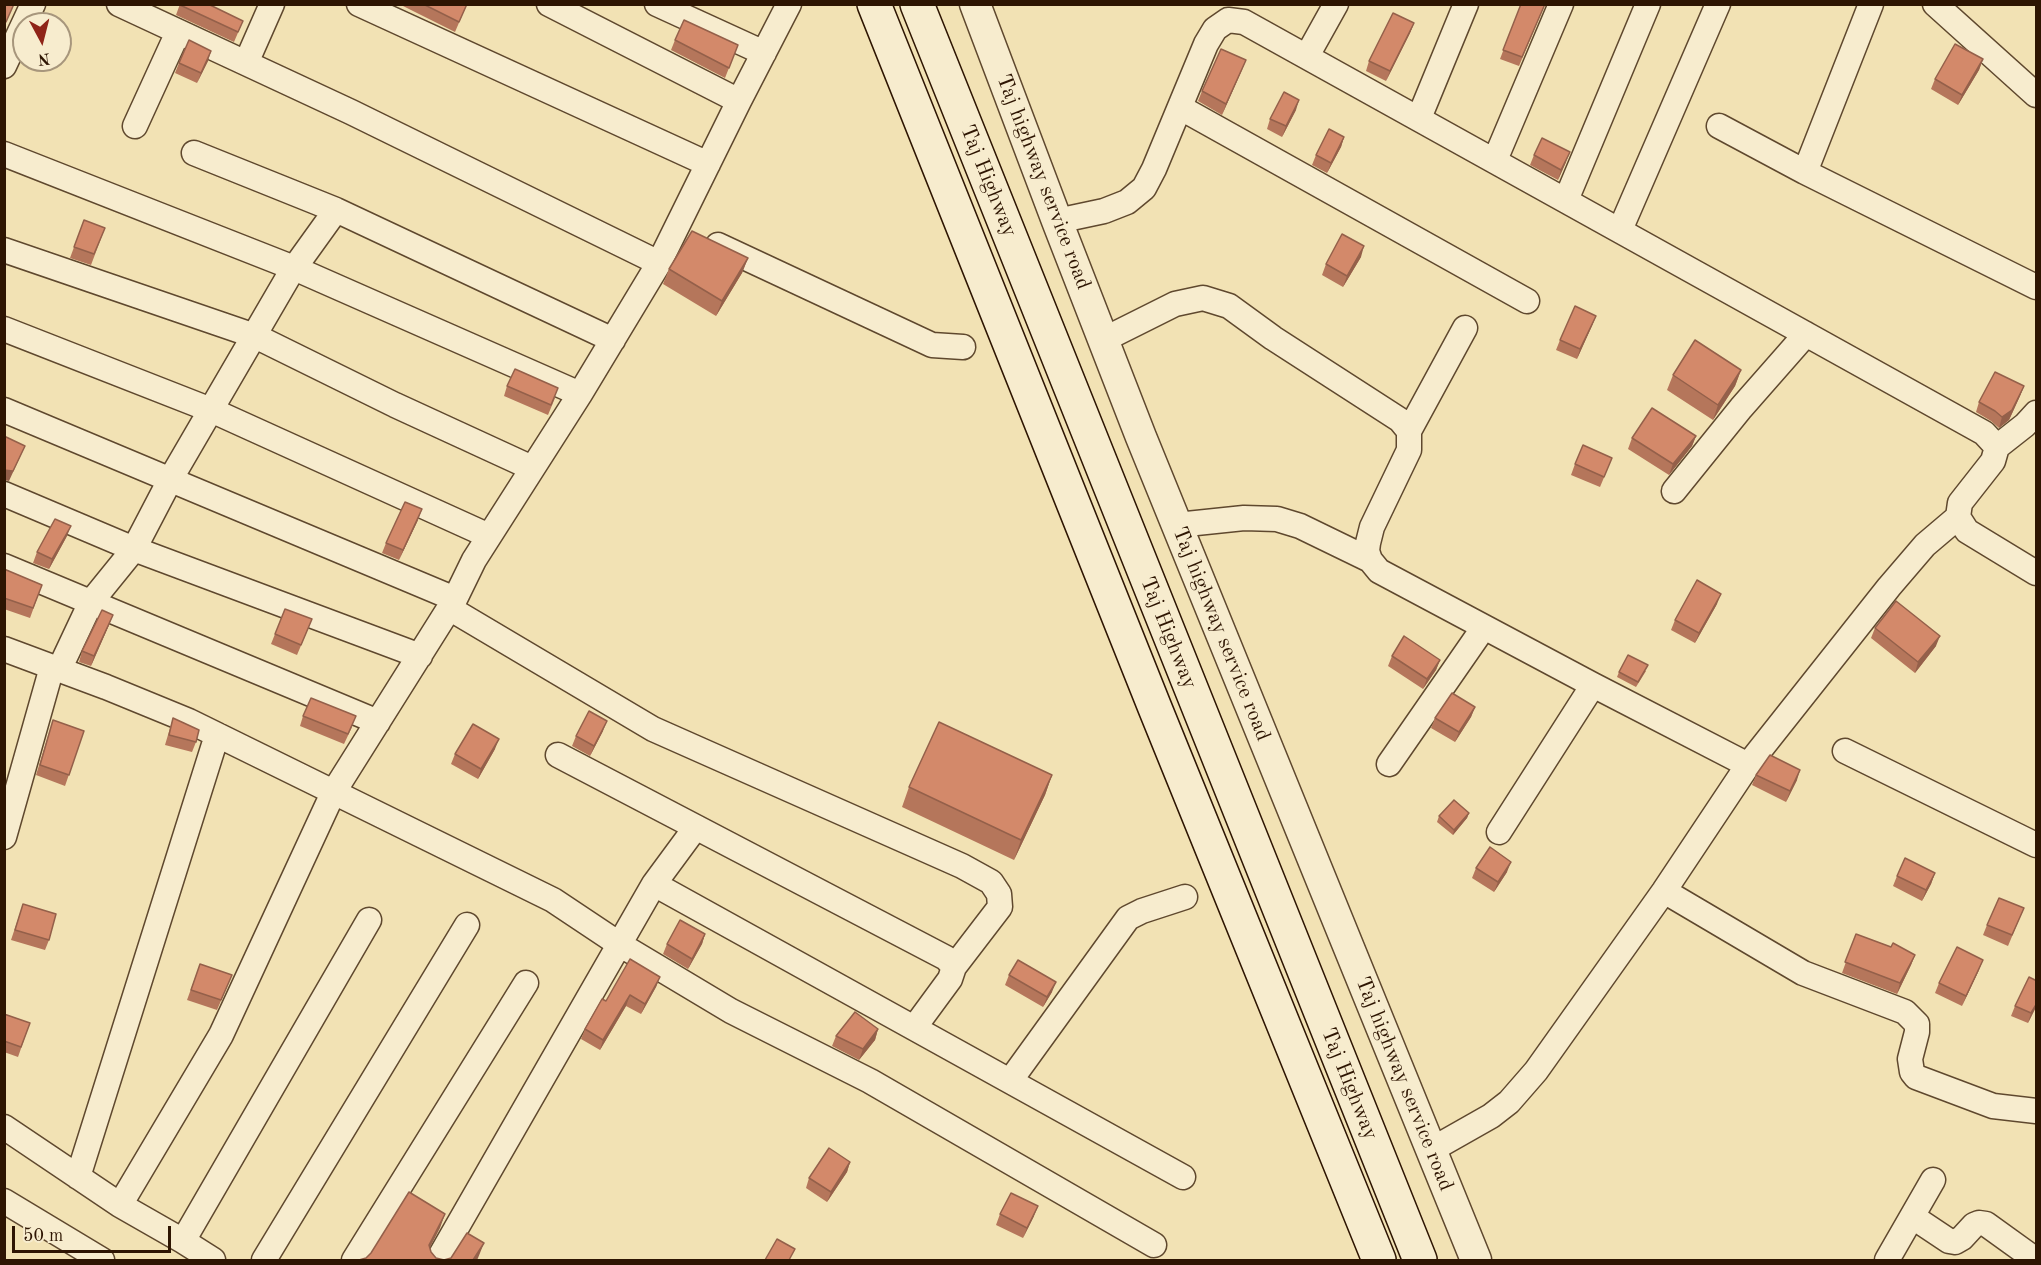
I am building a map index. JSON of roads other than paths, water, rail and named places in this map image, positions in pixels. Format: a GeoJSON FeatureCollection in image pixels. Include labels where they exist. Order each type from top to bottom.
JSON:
{"type":"FeatureCollection","features":[{"type":"Feature","properties":{"kind":"main road"},"geometry":{"type":"LineString","coordinates":[[874,4],[1150,697],[1378,1260]]}},
{"type":"Feature","properties":{"kind":"main road","name":"Taj Highway"},"geometry":{"type":"LineString","coordinates":[[917,4],[1420,1260]]}},
{"type":"Feature","properties":{"kind":"street"},"geometry":{"type":"LineString","coordinates":[[4,66],[33,4]]}},
{"type":"Feature","properties":{"kind":"street"},"geometry":{"type":"LineString","coordinates":[[119,4],[659,263]]}},
{"type":"Feature","properties":{"kind":"street"},"geometry":{"type":"LineString","coordinates":[[246,63],[272,4]]}},
{"type":"Feature","properties":{"kind":"street"},"geometry":{"type":"LineString","coordinates":[[359,4],[708,164]]}},
{"type":"Feature","properties":{"kind":"street"},"geometry":{"type":"LineString","coordinates":[[549,4],[739,101]]}},
{"type":"Feature","properties":{"kind":"street"},"geometry":{"type":"LineString","coordinates":[[657,4],[764,53]]}},
{"type":"Feature","properties":{"kind":"street"},"geometry":{"type":"LineString","coordinates":[[120,1205],[221,1035],[333,793],[452,604],[474,560],[580,394],[659,263],[789,4]]}},
{"type":"Feature","properties":{"kind":"street","name":"Taj highway service road"},"geometry":{"type":"LineString","coordinates":[[975,4],[1103,340],[1476,1260]]}},
{"type":"Feature","properties":{"kind":"street"},"geometry":{"type":"LineString","coordinates":[[1307,56],[1335,4]]}},
{"type":"Feature","properties":{"kind":"street"},"geometry":{"type":"LineString","coordinates":[[1419,118],[1466,4]]}},
{"type":"Feature","properties":{"kind":"street"},"geometry":{"type":"LineString","coordinates":[[1495,160],[1561,4]]}},
{"type":"Feature","properties":{"kind":"street"},"geometry":{"type":"LineString","coordinates":[[1566,200],[1648,4]]}},
{"type":"Feature","properties":{"kind":"street"},"geometry":{"type":"LineString","coordinates":[[1620,230],[1718,4]]}},
{"type":"Feature","properties":{"kind":"street"},"geometry":{"type":"LineString","coordinates":[[1805,172],[1871,4]]}},
{"type":"Feature","properties":{"kind":"street"},"geometry":{"type":"LineString","coordinates":[[1947,9],[2037,95]]}},
{"type":"Feature","properties":{"kind":"street"},"geometry":{"type":"LineString","coordinates":[[1057,221],[1104,211],[1127,202],[1144,188],[1155,169],[1206,44],[1230,12],[1244,22],[1984,433],[1996,447]]}},
{"type":"Feature","properties":{"kind":"street"},"geometry":{"type":"LineString","coordinates":[[135,126],[178,32]]}},
{"type":"Feature","properties":{"kind":"street"},"geometry":{"type":"LineString","coordinates":[[1181,108],[1527,301]]}},
{"type":"Feature","properties":{"kind":"street"},"geometry":{"type":"LineString","coordinates":[[1719,126],[1805,172],[2037,286]]}},
{"type":"Feature","properties":{"kind":"street"},"geometry":{"type":"LineString","coordinates":[[194,153],[336,210],[613,340]]}},
{"type":"Feature","properties":{"kind":"street"},"geometry":{"type":"LineString","coordinates":[[4,154],[294,268],[580,394]]}},
{"type":"Feature","properties":{"kind":"street"},"geometry":{"type":"LineString","coordinates":[[4,837],[55,669],[91,602],[134,549],[170,480],[294,268],[336,210]]}},
{"type":"Feature","properties":{"kind":"street"},"geometry":{"type":"LineString","coordinates":[[677,226],[932,345],[963,347]]}},
{"type":"Feature","properties":{"kind":"street"},"geometry":{"type":"LineString","coordinates":[[4,250],[255,336],[395,405],[532,468]]}},
{"type":"Feature","properties":{"kind":"street"},"geometry":{"type":"LineString","coordinates":[[1103,340],[1175,304],[1203,298],[1229,306],[1273,338],[1400,420],[1409,431]]}},
{"type":"Feature","properties":{"kind":"street"},"geometry":{"type":"LineString","coordinates":[[1465,328],[1409,431],[1409,450],[1372,527],[1367,551],[1370,560],[1379,571],[1748,765]]}},
{"type":"Feature","properties":{"kind":"street"},"geometry":{"type":"LineString","coordinates":[[4,329],[211,410],[489,536]]}},
{"type":"Feature","properties":{"kind":"street"},"geometry":{"type":"LineString","coordinates":[[1674,492],[1741,408],[1806,334]]}},
{"type":"Feature","properties":{"kind":"street"},"geometry":{"type":"LineString","coordinates":[[4,410],[452,604],[653,729],[962,866],[991,882],[999,894],[1000,907],[954,967],[950,979],[914,1028]]}},
{"type":"Feature","properties":{"kind":"street"},"geometry":{"type":"LineString","coordinates":[[2037,413],[1996,447],[1993,460],[1960,503],[1958,518],[1967,531],[2037,573]]}},
{"type":"Feature","properties":{"kind":"street"},"geometry":{"type":"LineString","coordinates":[[4,494],[134,549],[420,656]]}},
{"type":"Feature","properties":{"kind":"street"},"geometry":{"type":"LineString","coordinates":[[1177,525],[1244,518],[1277,519],[1300,526],[1370,560]]}},
{"type":"Feature","properties":{"kind":"street"},"geometry":{"type":"LineString","coordinates":[[1431,1150],[1491,1116],[1509,1102],[1536,1071],[1664,891],[1748,765],[1889,587],[1925,545],[1958,518]]}},
{"type":"Feature","properties":{"kind":"street"},"geometry":{"type":"LineString","coordinates":[[4,566],[378,722]]}},
{"type":"Feature","properties":{"kind":"street"},"geometry":{"type":"LineString","coordinates":[[1389,764],[1484,627]]}},
{"type":"Feature","properties":{"kind":"street"},"geometry":{"type":"LineString","coordinates":[[4,649],[189,721],[553,900],[619,944],[731,1011],[870,1081],[1154,1245]]}},
{"type":"Feature","properties":{"kind":"street"},"geometry":{"type":"LineString","coordinates":[[1499,832],[1593,685]]}},
{"type":"Feature","properties":{"kind":"street"},"geometry":{"type":"LineString","coordinates":[[78,1177],[218,735]]}},
{"type":"Feature","properties":{"kind":"street"},"geometry":{"type":"LineString","coordinates":[[1845,751],[2037,845]]}},
{"type":"Feature","properties":{"kind":"street"},"geometry":{"type":"LineString","coordinates":[[558,755],[946,958],[954,967]]}},
{"type":"Feature","properties":{"kind":"street"},"geometry":{"type":"LineString","coordinates":[[438,1260],[654,884],[696,827]]}},
{"type":"Feature","properties":{"kind":"street"},"geometry":{"type":"LineString","coordinates":[[654,884],[1183,1177]]}},
{"type":"Feature","properties":{"kind":"street"},"geometry":{"type":"LineString","coordinates":[[1664,891],[1803,973],[1905,1012],[1917,1024],[1910,1059],[1912,1072],[1916,1077],[1993,1106],[2037,1111]]}},
{"type":"Feature","properties":{"kind":"street"},"geometry":{"type":"LineString","coordinates":[[1010,1081],[1128,918],[1142,910],[1185,897]]}},
{"type":"Feature","properties":{"kind":"street"},"geometry":{"type":"LineString","coordinates":[[183,1241],[369,920]]}},
{"type":"Feature","properties":{"kind":"street"},"geometry":{"type":"LineString","coordinates":[[264,1260],[467,925]]}},
{"type":"Feature","properties":{"kind":"street"},"geometry":{"type":"LineString","coordinates":[[354,1260],[526,983]]}},
{"type":"Feature","properties":{"kind":"street"},"geometry":{"type":"LineString","coordinates":[[4,1127],[120,1205],[213,1260]]}},
{"type":"Feature","properties":{"kind":"street"},"geometry":{"type":"LineString","coordinates":[[1887,1260],[1933,1180]]}},
{"type":"Feature","properties":{"kind":"street"},"geometry":{"type":"LineString","coordinates":[[4,1201],[102,1260]]}},
{"type":"Feature","properties":{"kind":"street"},"geometry":{"type":"LineString","coordinates":[[1913,1217],[1949,1241],[1955,1242],[1979,1222],[1986,1224],[2037,1260]]}}]}
